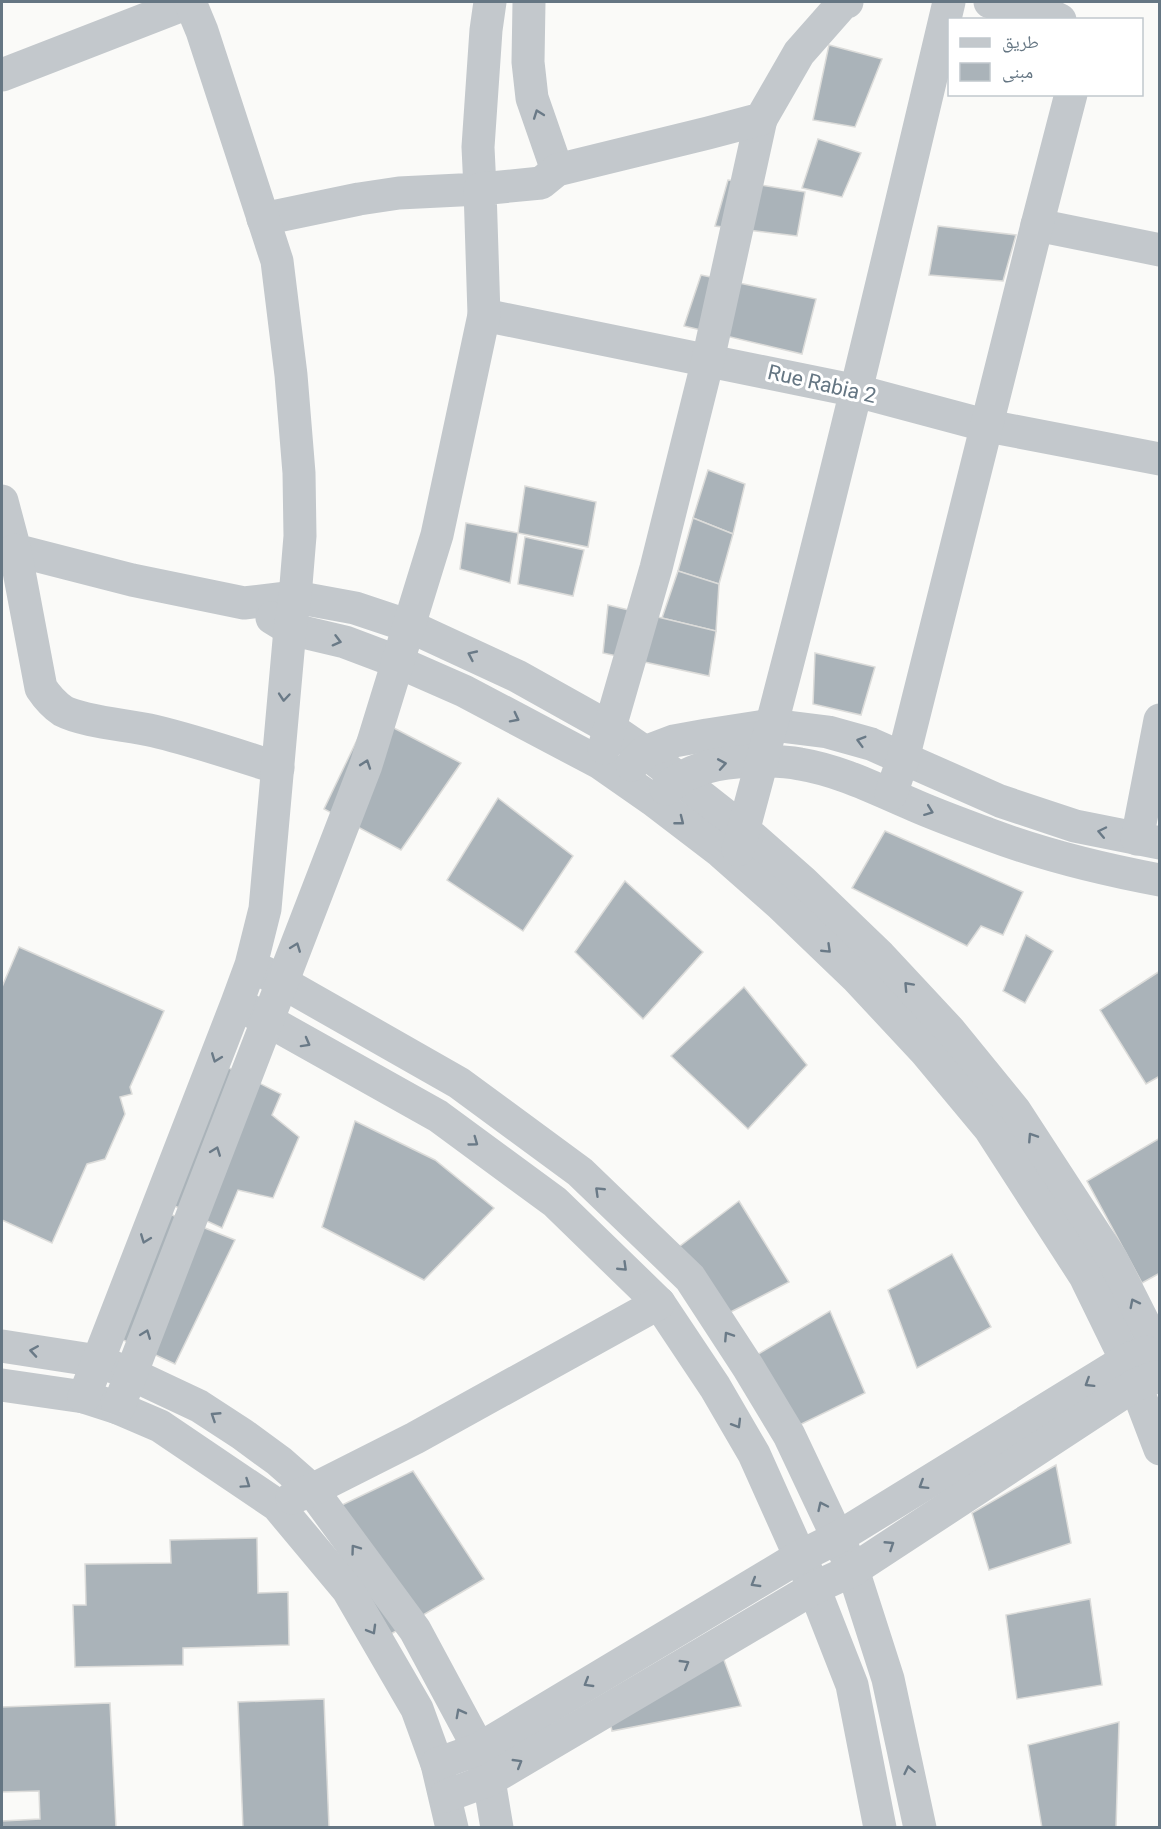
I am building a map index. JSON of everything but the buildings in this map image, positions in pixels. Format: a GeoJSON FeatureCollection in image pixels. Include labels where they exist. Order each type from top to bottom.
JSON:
{"type":"FeatureCollection","features":[{"type":"Feature","properties":{"kind":"street"},"geometry":{"type":"LineString","coordinates":[[2,75],[190,2],[202,31],[277,261],[291,375],[299,484],[300,536],[296,597],[290,628],[265,909],[251,965],[237,1003],[84,1397]]}},
{"type":"Feature","properties":{"kind":"street"},"geometry":{"type":"LineString","coordinates":[[118,1408],[366,765],[437,535],[484,315],[478,147],[490,2]]}},
{"type":"Feature","properties":{"kind":"street"},"geometry":{"type":"LineString","coordinates":[[529,2],[528,62],[532,98],[557,170]]}},
{"type":"Feature","properties":{"kind":"street"},"geometry":{"type":"LineString","coordinates":[[734,863],[763,760],[857,391],[949,2]]}},
{"type":"Feature","properties":{"kind":"street"},"geometry":{"type":"LineString","coordinates":[[990,2],[1056,18]]}},
{"type":"Feature","properties":{"kind":"street"},"geometry":{"type":"LineString","coordinates":[[1070,18],[1074,2]]}},
{"type":"Feature","properties":{"kind":"street"},"geometry":{"type":"LineString","coordinates":[[610,769],[610,728],[656,568],[708,360],[761,119],[799,53],[833,8]]}},
{"type":"Feature","properties":{"kind":"street"},"geometry":{"type":"LineString","coordinates":[[891,794],[903,759],[1070,96]]}},
{"type":"Feature","properties":{"kind":"street"},"geometry":{"type":"LineString","coordinates":[[263,219],[399,193],[541,183],[557,170],[761,119]]}},
{"type":"Feature","properties":{"kind":"street"},"geometry":{"type":"LineString","coordinates":[[1037,225],[1160,250]]}},
{"type":"Feature","properties":{"kind":"street","name":"Rue Rabia 2"},"geometry":{"type":"LineString","coordinates":[[484,315],[857,391],[988,426],[1160,459]]}},
{"type":"Feature","properties":{"kind":"street"},"geometry":{"type":"LineString","coordinates":[[2,501],[15,550],[41,688],[49,700],[63,711],[78,717],[154,731],[278,768]]}},
{"type":"Feature","properties":{"kind":"street"},"geometry":{"type":"LineString","coordinates":[[15,550],[132,580],[244,603],[290,628],[345,642],[464,691],[610,769],[734,863],[780,904],[856,977],[925,1052],[990,1129],[1085,1276],[1149,1362]]}},
{"type":"Feature","properties":{"kind":"street"},"geometry":{"type":"LineString","coordinates":[[244,603],[296,597],[355,608],[409,626],[517,676],[610,728],[645,752],[744,830],[803,882],[880,956],[949,1030],[1016,1111],[1112,1260],[1149,1362],[1160,1449]]}},
{"type":"Feature","properties":{"kind":"street"},"geometry":{"type":"LineString","coordinates":[[610,769],[674,741],[772,725],[828,732],[872,744],[1000,801],[1075,826],[1148,841],[1160,720]]}},
{"type":"Feature","properties":{"kind":"street"},"geometry":{"type":"LineString","coordinates":[[653,800],[678,778],[724,763],[763,760],[799,764],[827,770],[989,835],[1067,860],[1160,880]]}},
{"type":"Feature","properties":{"kind":"street"},"geometry":{"type":"LineString","coordinates":[[251,965],[283,981],[459,1083],[580,1172],[690,1278],[748,1367],[789,1436],[853,1570],[888,1679],[920,1827]]}},
{"type":"Feature","properties":{"kind":"street"},"geometry":{"type":"LineString","coordinates":[[237,1003],[438,1116],[555,1202],[659,1303],[715,1387],[754,1454],[814,1588],[852,1685],[880,1827]]}},
{"type":"Feature","properties":{"kind":"street"},"geometry":{"type":"LineString","coordinates":[[277,1505],[415,1438],[659,1303]]}},
{"type":"Feature","properties":{"kind":"street"},"geometry":{"type":"LineString","coordinates":[[2,1346],[98,1361],[131,1374],[199,1406],[279,1461],[312,1490],[415,1630],[479,1749],[489,1780],[497,1827]]}},
{"type":"Feature","properties":{"kind":"street"},"geometry":{"type":"LineString","coordinates":[[437,1764],[479,1749],[799,1557],[837,1538],[1149,1362]]}},
{"type":"Feature","properties":{"kind":"street"},"geometry":{"type":"LineString","coordinates":[[446,1796],[489,1780],[814,1588],[853,1570],[1149,1362]]}},
{"type":"Feature","properties":{"kind":"street"},"geometry":{"type":"LineString","coordinates":[[2,1385],[84,1397],[118,1408],[160,1426],[277,1505],[348,1590],[417,1709],[437,1764],[452,1827]]}}]}
